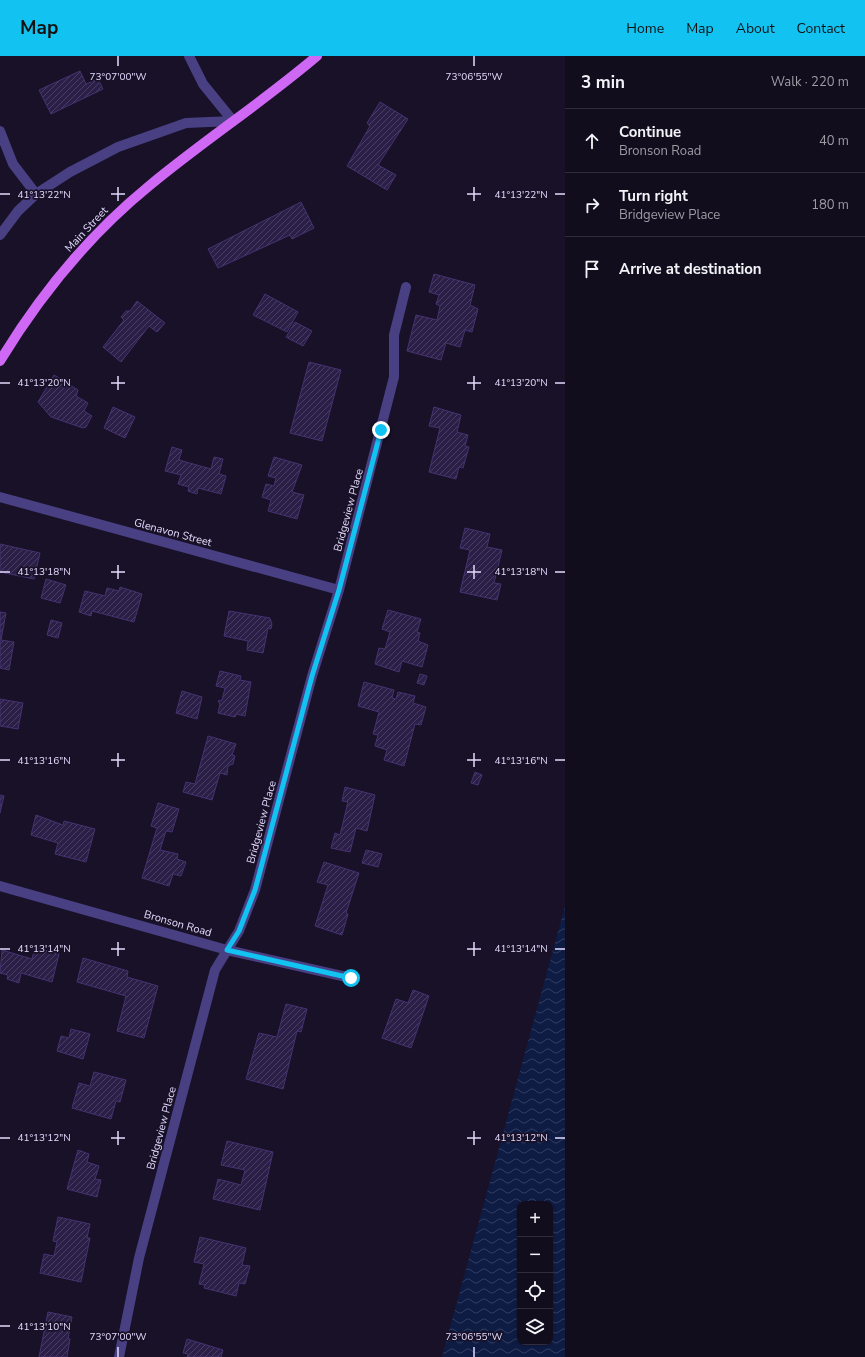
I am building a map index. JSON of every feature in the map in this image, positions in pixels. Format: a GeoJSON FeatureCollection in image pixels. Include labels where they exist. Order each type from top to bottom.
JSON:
{"type":"FeatureCollection","features":[{"type":"Feature","properties":{"kind":"main road","name":"Main Street"},"geometry":{"type":"LineString","coordinates":[[0,361],[39,300],[87,244],[115,216],[149,186],[294,76],[317,56]]}},
{"type":"Feature","properties":{"kind":"street"},"geometry":{"type":"LineString","coordinates":[[189,56],[204,84],[233,122]]}},
{"type":"Feature","properties":{"kind":"street"},"geometry":{"type":"LineString","coordinates":[[0,235],[18,212],[36,194],[70,172],[118,147],[143,137],[186,124],[233,122]]}},
{"type":"Feature","properties":{"kind":"street"},"geometry":{"type":"LineString","coordinates":[[0,131],[13,164],[36,194]]}},
{"type":"Feature","properties":{"kind":"street","name":"Bridgeview Place"},"geometry":{"type":"LineString","coordinates":[[119,1357],[139,1258],[215,970],[239,931],[255,890],[312,676],[339,590],[394,377],[394,335],[406,286]]}},
{"type":"Feature","properties":{"kind":"street","name":"Glenavon Street"},"geometry":{"type":"LineString","coordinates":[[0,497],[339,590]]}},
{"type":"Feature","properties":{"kind":"street","name":"Bronson Road"},"geometry":{"type":"LineString","coordinates":[[0,886],[227,950],[351,978]]}},
{"type":"Feature","properties":{"kind":"water"},"geometry":{"type":"Polygon","coordinates":[[[565,906],[565,1357],[442,1357],[565,906]]]}},
{"type":"Feature","properties":{"kind":"building"},"geometry":{"type":"Polygon","coordinates":[[[80,71],[86,84],[98,79],[103,89],[51,114],[39,90],[80,71]]]}},
{"type":"Feature","properties":{"kind":"building"},"geometry":{"type":"Polygon","coordinates":[[[380,102],[408,119],[378,165],[396,175],[387,190],[347,166],[370,126],[367,123],[380,102]]]}},
{"type":"Feature","properties":{"kind":"building"},"geometry":{"type":"Polygon","coordinates":[[[301,202],[314,228],[292,239],[290,235],[218,268],[208,249],[301,202]]]}},
{"type":"Feature","properties":{"kind":"building"},"geometry":{"type":"Polygon","coordinates":[[[434,274],[475,285],[470,305],[478,309],[472,332],[465,330],[460,347],[446,343],[441,360],[407,351],[416,315],[437,320],[440,306],[436,304],[439,295],[429,292],[434,274]]]}},
{"type":"Feature","properties":{"kind":"building"},"geometry":{"type":"Polygon","coordinates":[[[265,294],[298,312],[287,332],[253,315],[265,294]]]}},
{"type":"Feature","properties":{"kind":"building"},"geometry":{"type":"Polygon","coordinates":[[[137,301],[165,323],[157,332],[149,326],[121,362],[103,347],[124,320],[121,317],[126,311],[130,311],[137,301]]]}},
{"type":"Feature","properties":{"kind":"building"},"geometry":{"type":"Polygon","coordinates":[[[295,322],[312,331],[303,346],[286,337],[295,322]]]}},
{"type":"Feature","properties":{"kind":"building"},"geometry":{"type":"Polygon","coordinates":[[[309,362],[341,370],[322,441],[290,433],[309,362]]]}},
{"type":"Feature","properties":{"kind":"building"},"geometry":{"type":"Polygon","coordinates":[[[54,375],[78,390],[76,396],[88,403],[84,411],[92,416],[86,427],[83,428],[51,417],[38,402],[54,375]]]}},
{"type":"Feature","properties":{"kind":"building"},"geometry":{"type":"Polygon","coordinates":[[[113,407],[135,417],[125,438],[104,428],[113,407]]]}},
{"type":"Feature","properties":{"kind":"building"},"geometry":{"type":"Polygon","coordinates":[[[434,407],[461,415],[457,432],[468,435],[465,446],[469,447],[463,468],[459,467],[456,479],[429,472],[440,428],[429,426],[434,407]]]}},
{"type":"Feature","properties":{"kind":"building"},"geometry":{"type":"Polygon","coordinates":[[[172,447],[182,450],[179,460],[211,469],[214,457],[223,459],[219,474],[226,476],[221,494],[198,488],[197,494],[188,491],[189,487],[178,484],[181,475],[165,471],[172,447]]]}},
{"type":"Feature","properties":{"kind":"building"},"geometry":{"type":"Polygon","coordinates":[[[274,457],[302,465],[292,492],[304,495],[297,519],[268,511],[271,500],[262,497],[266,484],[274,486],[276,478],[268,476],[274,457]]]}},
{"type":"Feature","properties":{"kind":"building"},"geometry":{"type":"Polygon","coordinates":[[[465,528],[490,534],[487,547],[502,550],[494,583],[501,584],[497,600],[460,592],[470,550],[460,548],[465,528]]]}},
{"type":"Feature","properties":{"kind":"building"},"geometry":{"type":"Polygon","coordinates":[[[0,544],[40,553],[34,579],[0,572],[0,544]]]}},
{"type":"Feature","properties":{"kind":"building"},"geometry":{"type":"Polygon","coordinates":[[[46,579],[66,585],[60,603],[41,598],[46,579]]]}},
{"type":"Feature","properties":{"kind":"building"},"geometry":{"type":"Polygon","coordinates":[[[120,587],[142,594],[134,622],[92,611],[91,616],[79,612],[85,591],[105,596],[107,588],[119,591],[120,587]]]}},
{"type":"Feature","properties":{"kind":"building"},"geometry":{"type":"Polygon","coordinates":[[[388,610],[421,619],[417,632],[420,633],[418,641],[428,645],[422,667],[402,661],[399,672],[375,664],[379,648],[385,649],[390,632],[382,629],[388,610]]]}},
{"type":"Feature","properties":{"kind":"building"},"geometry":{"type":"Polygon","coordinates":[[[229,611],[270,618],[272,624],[271,629],[268,628],[263,653],[247,650],[248,641],[224,636],[229,611]]]}},
{"type":"Feature","properties":{"kind":"building"},"geometry":{"type":"Polygon","coordinates":[[[0,612],[6,613],[1,640],[14,642],[9,670],[0,668],[0,612]]]}},
{"type":"Feature","properties":{"kind":"building"},"geometry":{"type":"Polygon","coordinates":[[[51,620],[62,623],[58,638],[47,635],[51,620]]]}},
{"type":"Feature","properties":{"kind":"building"},"geometry":{"type":"Polygon","coordinates":[[[220,671],[241,676],[240,680],[251,682],[245,716],[236,714],[235,717],[218,713],[220,704],[218,701],[222,700],[225,688],[216,686],[220,671]]]}},
{"type":"Feature","properties":{"kind":"building"},"geometry":{"type":"Polygon","coordinates":[[[420,674],[427,676],[424,685],[417,683],[420,674]]]}},
{"type":"Feature","properties":{"kind":"building"},"geometry":{"type":"Polygon","coordinates":[[[364,682],[394,690],[392,698],[396,699],[398,692],[415,696],[413,703],[426,707],[421,725],[415,724],[404,766],[384,760],[387,750],[375,746],[378,735],[373,734],[379,712],[358,706],[364,682]]]}},
{"type":"Feature","properties":{"kind":"building"},"geometry":{"type":"Polygon","coordinates":[[[182,691],[202,697],[197,719],[176,713],[182,691]]]}},
{"type":"Feature","properties":{"kind":"building"},"geometry":{"type":"Polygon","coordinates":[[[0,699],[23,703],[18,729],[0,726],[0,699]]]}},
{"type":"Feature","properties":{"kind":"building"},"geometry":{"type":"Polygon","coordinates":[[[208,736],[236,744],[232,755],[235,756],[233,764],[228,766],[227,775],[220,773],[212,800],[183,792],[186,782],[195,784],[208,736]]]}},
{"type":"Feature","properties":{"kind":"building"},"geometry":{"type":"Polygon","coordinates":[[[475,772],[482,775],[478,785],[471,783],[475,772]]]}},
{"type":"Feature","properties":{"kind":"building"},"geometry":{"type":"Polygon","coordinates":[[[345,787],[375,795],[367,831],[356,828],[350,852],[331,848],[335,833],[340,835],[348,802],[342,801],[345,787]]]}},
{"type":"Feature","properties":{"kind":"building"},"geometry":{"type":"Polygon","coordinates":[[[0,795],[4,796],[0,813],[0,795]]]}},
{"type":"Feature","properties":{"kind":"building"},"geometry":{"type":"Polygon","coordinates":[[[158,803],[179,809],[172,832],[166,831],[160,850],[178,854],[177,859],[186,862],[181,876],[173,874],[169,886],[142,878],[157,828],[151,826],[158,803]]]}},
{"type":"Feature","properties":{"kind":"building"},"geometry":{"type":"Polygon","coordinates":[[[36,815],[63,825],[64,821],[95,829],[86,862],[55,854],[58,843],[31,835],[36,815]]]}},
{"type":"Feature","properties":{"kind":"building"},"geometry":{"type":"Polygon","coordinates":[[[366,850],[382,854],[378,867],[362,863],[366,850]]]}},
{"type":"Feature","properties":{"kind":"building"},"geometry":{"type":"Polygon","coordinates":[[[324,862],[359,873],[346,913],[348,914],[342,935],[315,926],[328,885],[317,882],[324,862]]]}},
{"type":"Feature","properties":{"kind":"building"},"geometry":{"type":"Polygon","coordinates":[[[35,947],[59,954],[52,982],[21,973],[19,983],[7,979],[8,975],[0,973],[2,950],[32,959],[35,947]]]}},
{"type":"Feature","properties":{"kind":"building"},"geometry":{"type":"Polygon","coordinates":[[[83,958],[128,971],[127,977],[158,986],[144,1038],[117,1031],[126,996],[77,982],[83,958]]]}},
{"type":"Feature","properties":{"kind":"building"},"geometry":{"type":"Polygon","coordinates":[[[413,990],[429,996],[411,1048],[382,1038],[396,999],[408,1003],[413,990]]]}},
{"type":"Feature","properties":{"kind":"building"},"geometry":{"type":"Polygon","coordinates":[[[286,1004],[307,1009],[301,1032],[297,1031],[283,1089],[246,1079],[259,1033],[277,1037],[286,1004]]]}},
{"type":"Feature","properties":{"kind":"building"},"geometry":{"type":"Polygon","coordinates":[[[71,1029],[90,1034],[83,1059],[57,1051],[61,1036],[69,1038],[71,1029]]]}},
{"type":"Feature","properties":{"kind":"building"},"geometry":{"type":"Polygon","coordinates":[[[94,1072],[126,1080],[120,1102],[116,1101],[111,1119],[72,1108],[79,1083],[90,1086],[94,1072]]]}},
{"type":"Feature","properties":{"kind":"building"},"geometry":{"type":"Polygon","coordinates":[[[227,1141],[273,1152],[260,1210],[213,1199],[218,1179],[241,1185],[245,1170],[221,1165],[227,1141]]]}},
{"type":"Feature","properties":{"kind":"building"},"geometry":{"type":"Polygon","coordinates":[[[78,1150],[89,1154],[87,1162],[99,1166],[95,1179],[101,1180],[97,1197],[67,1189],[78,1150]]]}},
{"type":"Feature","properties":{"kind":"building"},"geometry":{"type":"Polygon","coordinates":[[[58,1217],[90,1224],[87,1238],[90,1238],[81,1282],[40,1273],[44,1254],[54,1256],[57,1242],[53,1241],[58,1217]]]}},
{"type":"Feature","properties":{"kind":"building"},"geometry":{"type":"Polygon","coordinates":[[[200,1237],[246,1248],[242,1265],[250,1266],[245,1284],[239,1283],[236,1296],[204,1288],[205,1285],[199,1284],[204,1264],[194,1262],[200,1237]]]}},
{"type":"Feature","properties":{"kind":"building"},"geometry":{"type":"Polygon","coordinates":[[[48,1312],[72,1317],[68,1339],[70,1339],[67,1357],[39,1357],[48,1312]]]}},
{"type":"Feature","properties":{"kind":"building"},"geometry":{"type":"Polygon","coordinates":[[[187,1339],[223,1350],[221,1357],[187,1357],[188,1354],[183,1353],[187,1339]]]}},
{"type":"Feature","properties":{"kind":"route"},"geometry":{"type":"LineString","coordinates":[[351,978],[227,950],[239,931],[255,890],[312,676],[339,590],[381,430]]}}]}
